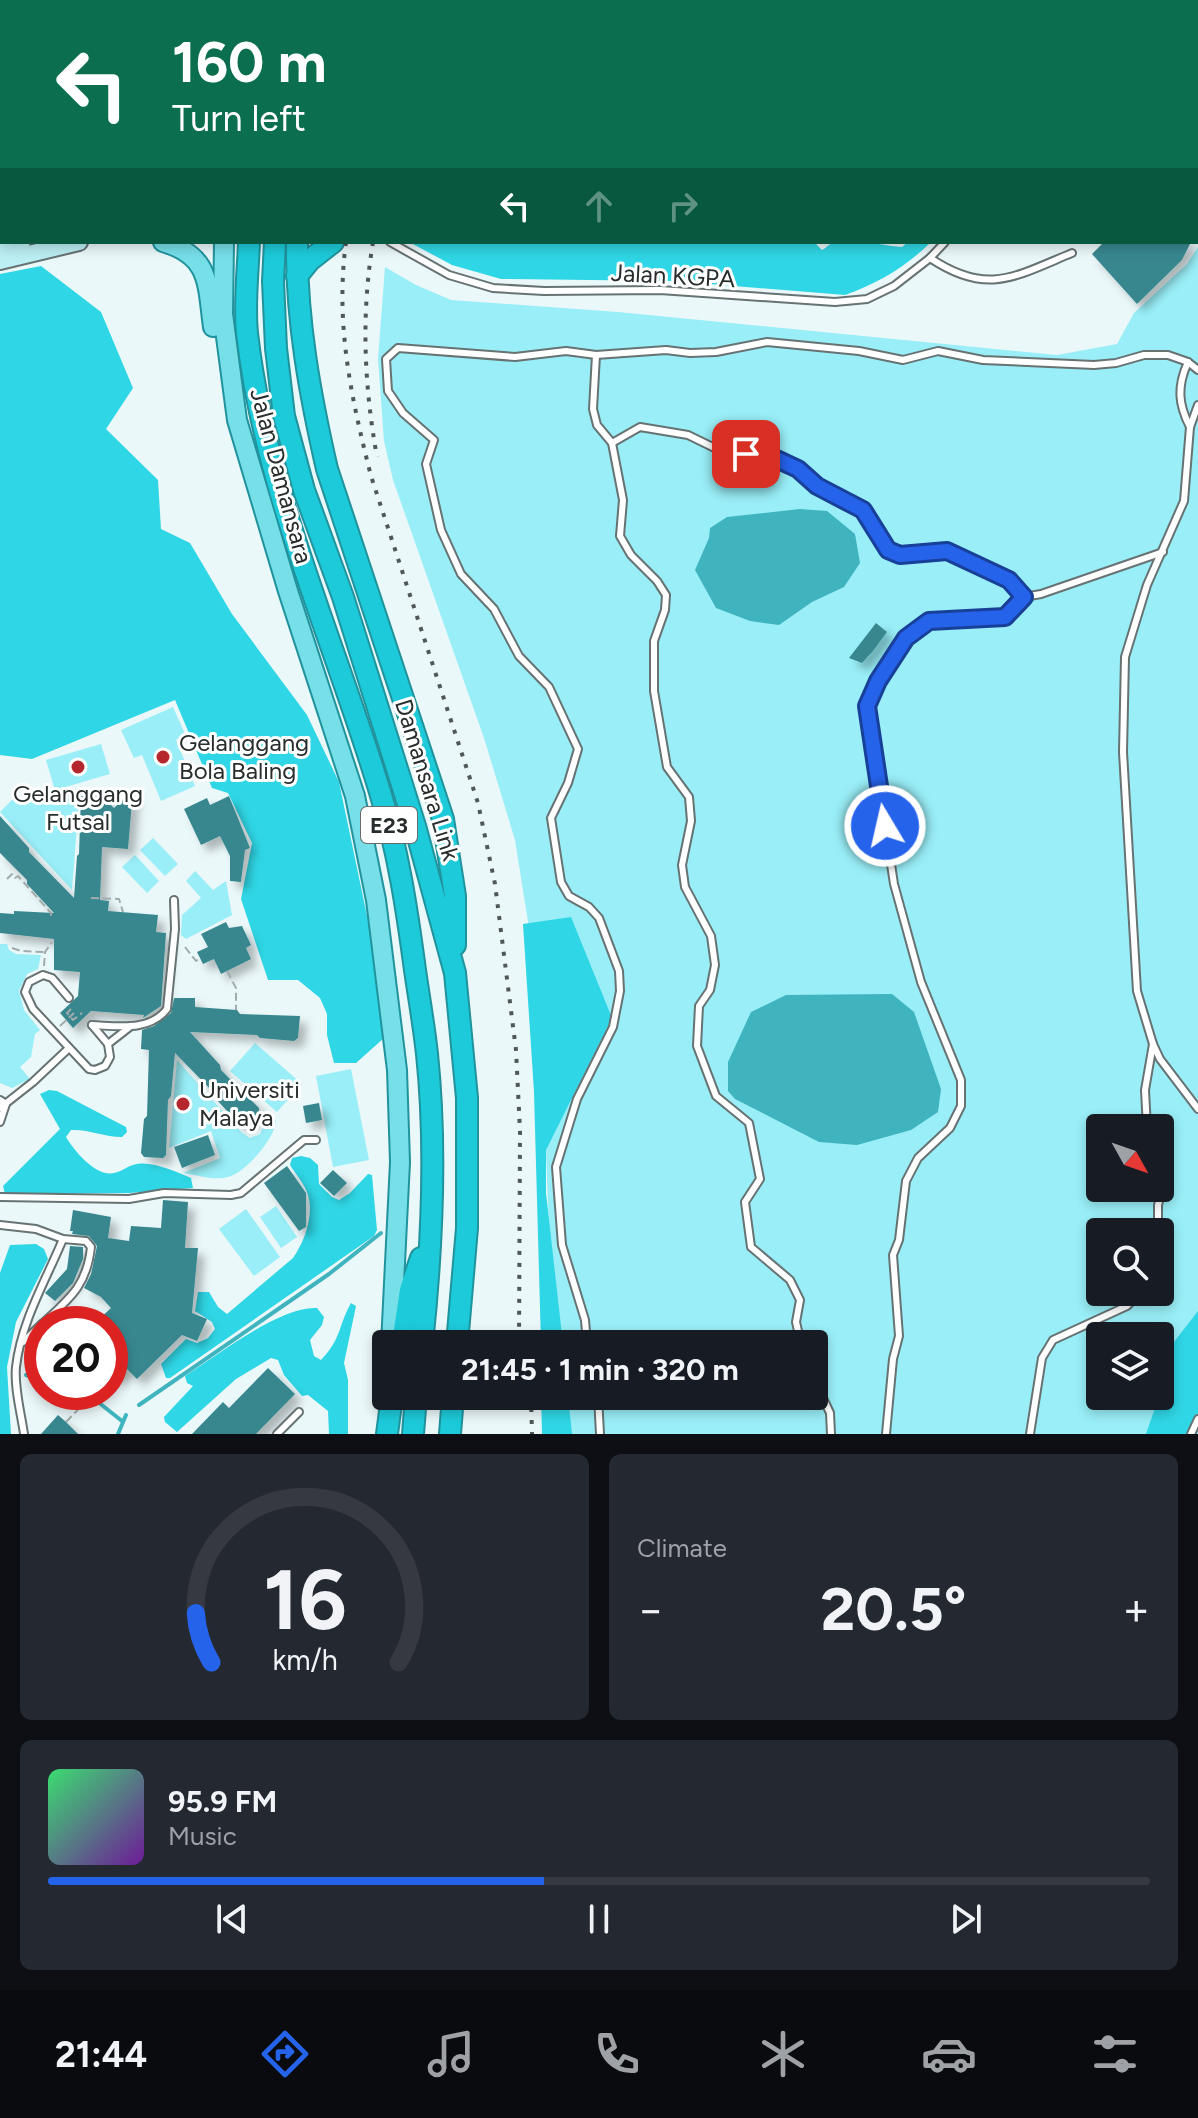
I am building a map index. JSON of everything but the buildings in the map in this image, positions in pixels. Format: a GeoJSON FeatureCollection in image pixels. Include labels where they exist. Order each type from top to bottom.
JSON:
{"type":"FeatureCollection","features":[{"type":"Feature","properties":{"kind":"highway","name":"Damansara Link"},"geometry":{"type":"LineString","coordinates":[[249,244],[247,330],[260,409],[283,505],[381,793],[400,869],[427,1054],[432,1144],[431,1231],[423,1330]]}},
{"type":"Feature","properties":{"kind":"highway","name":"Damansara Link"},"geometry":{"type":"LineString","coordinates":[[275,244],[273,295],[284,416],[304,490],[343,597],[415,826],[455,973],[467,1098],[467,1228],[458,1330]]}},
{"type":"Feature","properties":{"kind":"highway"},"geometry":{"type":"LineString","coordinates":[[297,244],[306,366],[327,469],[443,819],[455,896],[455,973]]}},
{"type":"Feature","properties":{"kind":"highway"},"geometry":{"type":"LineString","coordinates":[[297,276],[310,260],[330,244]]}},
{"type":"Feature","properties":{"kind":"highway"},"geometry":{"type":"LineString","coordinates":[[404,1330],[410,1290],[431,1231]]}},
{"type":"Feature","properties":{"kind":"highway"},"geometry":{"type":"LineString","coordinates":[[387,1434],[389,1410]]}},
{"type":"Feature","properties":{"kind":"highway"},"geometry":{"type":"LineString","coordinates":[[413,1434],[415,1410]]}},
{"type":"Feature","properties":{"kind":"highway"},"geometry":{"type":"LineString","coordinates":[[450,1434],[452,1410]]}},
{"type":"Feature","properties":{"kind":"main road"},"geometry":{"type":"LineString","coordinates":[[0,261],[71,244]]}},
{"type":"Feature","properties":{"kind":"main road"},"geometry":{"type":"LineString","coordinates":[[170,244],[196,257],[206,279],[227,417],[288,591]]}},
{"type":"Feature","properties":{"kind":"main road","name":"Jalan Damansara"},"geometry":{"type":"LineString","coordinates":[[224,244],[223,314],[237,420],[288,591],[355,796],[388,977],[397,1070],[400,1162],[392,1330]]}},
{"type":"Feature","properties":{"kind":"lane","name":"Jalan KGPA"},"geometry":{"type":"LineString","coordinates":[[394,244],[449,275],[493,288],[660,290],[835,302],[867,299],[894,286],[943,244]]}},
{"type":"Feature","properties":{"kind":"lane"},"geometry":{"type":"LineString","coordinates":[[930,258],[963,277],[991,282],[1072,253]]}},
{"type":"Feature","properties":{"kind":"lane"},"geometry":{"type":"LineString","coordinates":[[586,1330],[562,1245],[556,1167],[577,1099],[613,1027],[620,991],[619,971],[599,918],[589,907],[569,896],[561,882],[551,818],[568,783],[578,749],[549,687],[519,656],[494,609],[461,574],[441,530],[426,464],[434,440],[403,413],[388,391],[386,359],[398,348],[515,357],[566,351],[596,355],[666,350],[716,352],[767,342],[859,351],[903,360],[938,351],[983,360],[1094,365],[1144,355],[1168,355],[1188,362],[1198,370]]}},
{"type":"Feature","properties":{"kind":"lane"},"geometry":{"type":"LineString","coordinates":[[596,355],[593,409],[597,425],[612,443],[623,500],[620,536],[631,555],[657,581],[666,595],[665,610],[654,641],[654,691],[667,767],[689,797],[691,821],[682,865],[685,887],[711,936],[715,965],[710,990],[699,1006],[697,1046],[716,1096],[749,1123],[760,1179],[745,1202],[751,1247],[790,1280],[800,1300],[798,1330]]}},
{"type":"Feature","properties":{"kind":"lane"},"geometry":{"type":"LineString","coordinates":[[1188,362],[1179,394],[1190,427]]}},
{"type":"Feature","properties":{"kind":"lane"},"geometry":{"type":"LineString","coordinates":[[1198,405],[1190,427],[1184,501],[1147,585],[1125,657],[1123,752],[1137,991],[1160,1059],[1198,1109]]}},
{"type":"Feature","properties":{"kind":"lane"},"geometry":{"type":"LineString","coordinates":[[612,443],[640,427],[688,435],[727,454],[766,454],[798,469],[817,486],[863,510],[888,550],[900,555],[947,551],[1009,580],[1024,597]]}},
{"type":"Feature","properties":{"kind":"lane"},"geometry":{"type":"LineString","coordinates":[[886,1434],[893,1359],[899,1336],[893,1255],[899,1240],[906,1181],[918,1158],[950,1128],[961,1106],[961,1080],[921,982],[894,884],[867,706],[878,681],[906,638],[929,621],[1005,617],[1024,597],[1163,552]]}},
{"type":"Feature","properties":{"kind":"lane"},"geometry":{"type":"LineString","coordinates":[[69,998],[52,978],[43,975],[26,987],[25,998],[68,1049],[82,1064],[95,1070],[101,1069],[109,1062],[108,1044],[92,1025],[151,1023],[167,1009],[174,947],[174,900]]}},
{"type":"Feature","properties":{"kind":"lane"},"geometry":{"type":"LineString","coordinates":[[108,1044],[131,1026]]}},
{"type":"Feature","properties":{"kind":"lane"},"geometry":{"type":"LineString","coordinates":[[1146,1114],[1145,1090],[1153,1044]]}},
{"type":"Feature","properties":{"kind":"lane"},"geometry":{"type":"LineString","coordinates":[[0,1122],[2,1104],[68,1049]]}},
{"type":"Feature","properties":{"kind":"lane"},"geometry":{"type":"LineString","coordinates":[[0,1197],[129,1199],[164,1193],[231,1195],[241,1193],[304,1140],[316,1140]]}},
{"type":"Feature","properties":{"kind":"lane"},"geometry":{"type":"LineString","coordinates":[[0,1225],[36,1229],[63,1239],[86,1241],[91,1247],[89,1265],[79,1289],[61,1306]]}},
{"type":"Feature","properties":{"kind":"lane"},"geometry":{"type":"LineString","coordinates":[[24,1434],[16,1369],[20,1345],[63,1239]]}},
{"type":"Feature","properties":{"kind":"lane"},"geometry":{"type":"LineString","coordinates":[[1030,1434],[1042,1358],[1053,1340],[1127,1306]]}},
{"type":"Feature","properties":{"kind":"lane"},"geometry":{"type":"LineString","coordinates":[[20,1345],[24,1341]]}},
{"type":"Feature","properties":{"kind":"lane"},"geometry":{"type":"LineString","coordinates":[[828,1409],[831,1434]]}},
{"type":"Feature","properties":{"kind":"lane"},"geometry":{"type":"LineString","coordinates":[[599,1410],[600,1434]]}},
{"type":"Feature","properties":{"kind":"lane"},"geometry":{"type":"LineString","coordinates":[[277,1434],[299,1412]]}},
{"type":"Feature","properties":{"kind":"lane"},"geometry":{"type":"LineString","coordinates":[[1191,1434],[1198,1419]]}},
{"type":"Feature","properties":{"kind":"path"},"geometry":{"type":"LineString","coordinates":[[7,879],[12,874],[15,878],[18,876],[51,913],[51,917]]}},
{"type":"Feature","properties":{"kind":"path"},"geometry":{"type":"LineString","coordinates":[[91,898],[119,899],[123,912]]}},
{"type":"Feature","properties":{"kind":"path"},"geometry":{"type":"LineString","coordinates":[[43,975],[45,952],[52,942]]}},
{"type":"Feature","properties":{"kind":"path"},"geometry":{"type":"LineString","coordinates":[[174,947],[185,947],[196,961],[200,958]]}},
{"type":"Feature","properties":{"kind":"path"},"geometry":{"type":"LineString","coordinates":[[12,948],[32,953],[45,952]]}},
{"type":"Feature","properties":{"kind":"path"},"geometry":{"type":"LineString","coordinates":[[227,971],[236,988],[236,1010]]}},
{"type":"Feature","properties":{"kind":"path"},"geometry":{"type":"LineString","coordinates":[[75,1005],[67,1013],[70,1017],[73,1020],[82,1013]]}},
{"type":"Feature","properties":{"kind":"path"},"geometry":{"type":"LineString","coordinates":[[62,1024],[74,1013]]}},
{"type":"Feature","properties":{"kind":"path"},"geometry":{"type":"LineString","coordinates":[[66,1422],[78,1410]]}},
{"type":"Feature","properties":{"kind":"shaded area"},"geometry":{"type":"Polygon","coordinates":[[[413,244],[816,244],[822,250],[831,244],[902,247],[906,244],[929,244],[891,273],[845,295],[672,281],[501,279],[452,265],[413,244]]]}},
{"type":"Feature","properties":{"kind":"shaded area"},"geometry":{"type":"Polygon","coordinates":[[[1198,247],[1198,1434],[557,1434],[556,1410],[828,1410],[828,1330],[552,1330],[546,1150],[556,1098],[515,840],[484,738],[393,480],[384,441],[378,359],[385,267],[451,300],[618,312],[1057,355],[1117,344],[1134,313],[1187,264],[1198,247]]]}},
{"type":"Feature","properties":{"kind":"shaded area"},"geometry":{"type":"Polygon","coordinates":[[[41,266],[101,312],[133,388],[106,429],[158,480],[161,529],[190,543],[232,614],[307,715],[339,782],[370,930],[384,1038],[356,1063],[334,1063],[327,1035],[327,1014],[320,998],[298,980],[268,980],[241,899],[252,843],[228,793],[212,788],[175,700],[32,759],[0,755],[0,274],[41,266]]]}},
{"type":"Feature","properties":{"kind":"shaded area"},"geometry":{"type":"Polygon","coordinates":[[[800,509],[827,511],[855,534],[860,563],[844,587],[812,602],[779,625],[750,621],[716,608],[695,570],[709,538],[710,528],[727,517],[800,509]]]}},
{"type":"Feature","properties":{"kind":"shaded area","name":"Gelanggang Bola Baling"},"geometry":{"type":"Polygon","coordinates":[[[173,707],[186,736],[176,740],[195,786],[161,801],[142,755],[134,758],[121,730],[173,707]]]}},
{"type":"Feature","properties":{"kind":"shaded area","name":"Gelanggang Futsal"},"geometry":{"type":"Polygon","coordinates":[[[101,744],[110,774],[55,790],[46,760],[101,744]]]}},
{"type":"Feature","properties":{"kind":"shaded area"},"geometry":{"type":"Polygon","coordinates":[[[80,788],[72,890],[0,812],[16,796],[38,801],[80,788]]]}},
{"type":"Feature","properties":{"kind":"shaded area"},"geometry":{"type":"Polygon","coordinates":[[[153,838],[178,864],[165,876],[140,850],[153,838]]]}},
{"type":"Feature","properties":{"kind":"shaded area"},"geometry":{"type":"Polygon","coordinates":[[[135,855],[159,881],[147,893],[122,867],[135,855]]]}},
{"type":"Feature","properties":{"kind":"shaded area"},"geometry":{"type":"Polygon","coordinates":[[[195,871],[213,890],[226,881],[232,915],[186,939],[181,935],[182,915],[201,898],[186,881],[195,871]]]}},
{"type":"Feature","properties":{"kind":"shaded area"},"geometry":{"type":"Polygon","coordinates":[[[571,917],[612,1018],[546,1150],[546,1193],[561,1330],[541,1330],[534,1092],[523,924],[571,917]]]}},
{"type":"Feature","properties":{"kind":"shaded area"},"geometry":{"type":"Polygon","coordinates":[[[0,944],[7,944],[9,950],[16,954],[41,955],[38,969],[27,974],[19,991],[24,1010],[40,1030],[35,1034],[31,1057],[20,1067],[30,1079],[12,1088],[0,1083],[0,944]]]}},
{"type":"Feature","properties":{"kind":"shaded area"},"geometry":{"type":"Polygon","coordinates":[[[892,994],[914,1012],[941,1089],[938,1112],[911,1130],[857,1145],[819,1142],[735,1099],[728,1091],[728,1062],[751,1012],[786,995],[892,994]]]}},
{"type":"Feature","properties":{"kind":"shaded area"},"geometry":{"type":"Polygon","coordinates":[[[255,1043],[302,1084],[277,1112],[230,1071],[255,1043]]]}},
{"type":"Feature","properties":{"kind":"shaded area"},"geometry":{"type":"Polygon","coordinates":[[[177,1060],[241,1132],[250,1138],[260,1134],[268,1114],[276,1120],[265,1145],[251,1162],[235,1174],[217,1178],[183,1173],[220,1158],[211,1131],[169,1148],[177,1060]]]}},
{"type":"Feature","properties":{"kind":"shaded area"},"geometry":{"type":"Polygon","coordinates":[[[351,1069],[369,1160],[333,1167],[316,1076],[351,1069]]]}},
{"type":"Feature","properties":{"kind":"shaded area"},"geometry":{"type":"Polygon","coordinates":[[[57,1091],[126,1127],[127,1132],[122,1137],[71,1130],[66,1137],[93,1167],[107,1173],[143,1163],[191,1178],[193,1188],[129,1193],[5,1194],[3,1186],[60,1129],[40,1094],[57,1091]]]}},
{"type":"Feature","properties":{"kind":"shaded area"},"geometry":{"type":"Polygon","coordinates":[[[292,1158],[310,1158],[318,1165],[319,1184],[339,1200],[368,1174],[372,1175],[377,1230],[374,1236],[166,1378],[161,1364],[186,1339],[197,1343],[208,1338],[215,1329],[212,1322],[195,1311],[198,1292],[209,1292],[218,1307],[227,1314],[293,1258],[305,1235],[310,1209],[305,1188],[290,1165],[292,1158]]]}},
{"type":"Feature","properties":{"kind":"shaded area"},"geometry":{"type":"Polygon","coordinates":[[[276,1206],[297,1237],[281,1248],[260,1217],[276,1206]]]}},
{"type":"Feature","properties":{"kind":"shaded area"},"geometry":{"type":"Polygon","coordinates":[[[246,1209],[280,1257],[254,1276],[219,1229],[246,1209]]]}},
{"type":"Feature","properties":{"kind":"shaded area"},"geometry":{"type":"Polygon","coordinates":[[[36,1244],[44,1249],[48,1259],[16,1322],[7,1367],[11,1434],[0,1434],[0,1273],[10,1245],[36,1244]]]}},
{"type":"Feature","properties":{"kind":"shaded area"},"geometry":{"type":"Polygon","coordinates":[[[351,1303],[356,1306],[344,1363],[348,1380],[348,1434],[329,1434],[328,1411],[308,1395],[302,1396],[284,1375],[278,1360],[271,1358],[236,1379],[177,1432],[165,1422],[164,1417],[193,1386],[187,1383],[185,1376],[250,1333],[285,1315],[317,1308],[324,1317],[322,1325],[310,1340],[314,1356],[321,1360],[336,1338],[351,1303]]]}},
{"type":"Feature","properties":{"kind":"shaded area"},"geometry":{"type":"Polygon","coordinates":[[[1198,1311],[1198,1414],[1189,1434],[1146,1434],[1154,1410],[1174,1410],[1174,1342],[1198,1311]]]}},
{"type":"Feature","properties":{"kind":"shaded area"},"geometry":{"type":"Polygon","coordinates":[[[541,1410],[569,1410],[572,1434],[542,1434],[541,1410]]]}},
{"type":"Feature","properties":{"kind":"waterway"},"geometry":{"type":"LineString","coordinates":[[139,1405],[329,1274],[381,1233]]}},
{"type":"Feature","properties":{"kind":"waterway"},"geometry":{"type":"LineString","coordinates":[[108,1410],[122,1421]]}},
{"type":"Feature","properties":{"kind":"waterway"},"geometry":{"type":"LineString","coordinates":[[118,1434],[126,1415]]}},
{"type":"Feature","properties":{"kind":"railway"},"geometry":{"type":"LineString","coordinates":[[346,244],[342,302],[344,331],[351,389],[364,447],[478,803],[495,884],[516,1050],[520,1131],[519,1330]]}},
{"type":"Feature","properties":{"kind":"railway"},"geometry":{"type":"LineString","coordinates":[[373,244],[367,296],[366,350],[369,403],[377,457]]}},
{"type":"Feature","properties":{"kind":"railway"},"geometry":{"type":"LineString","coordinates":[[531,1410],[532,1434]]}},
{"type":"Feature","properties":{"kind":"place","name":"Gelanggang Bola Baling"},"geometry":{"type":"Point","coordinates":[163,757]}},
{"type":"Feature","properties":{"kind":"place","name":"Gelanggang Futsal"},"geometry":{"type":"Point","coordinates":[78,767]}},
{"type":"Feature","properties":{"kind":"place","name":"Universiti Malaya"},"geometry":{"type":"Point","coordinates":[183,1104]}},
{"type":"Feature","properties":{"kind":"route"},"geometry":{"type":"LineString","coordinates":[[746,454],[766,454],[798,469],[817,486],[863,510],[888,550],[900,555],[947,551],[1009,580],[1024,597],[1005,617],[929,621],[906,638],[878,681],[867,706],[885,826]]}}]}
